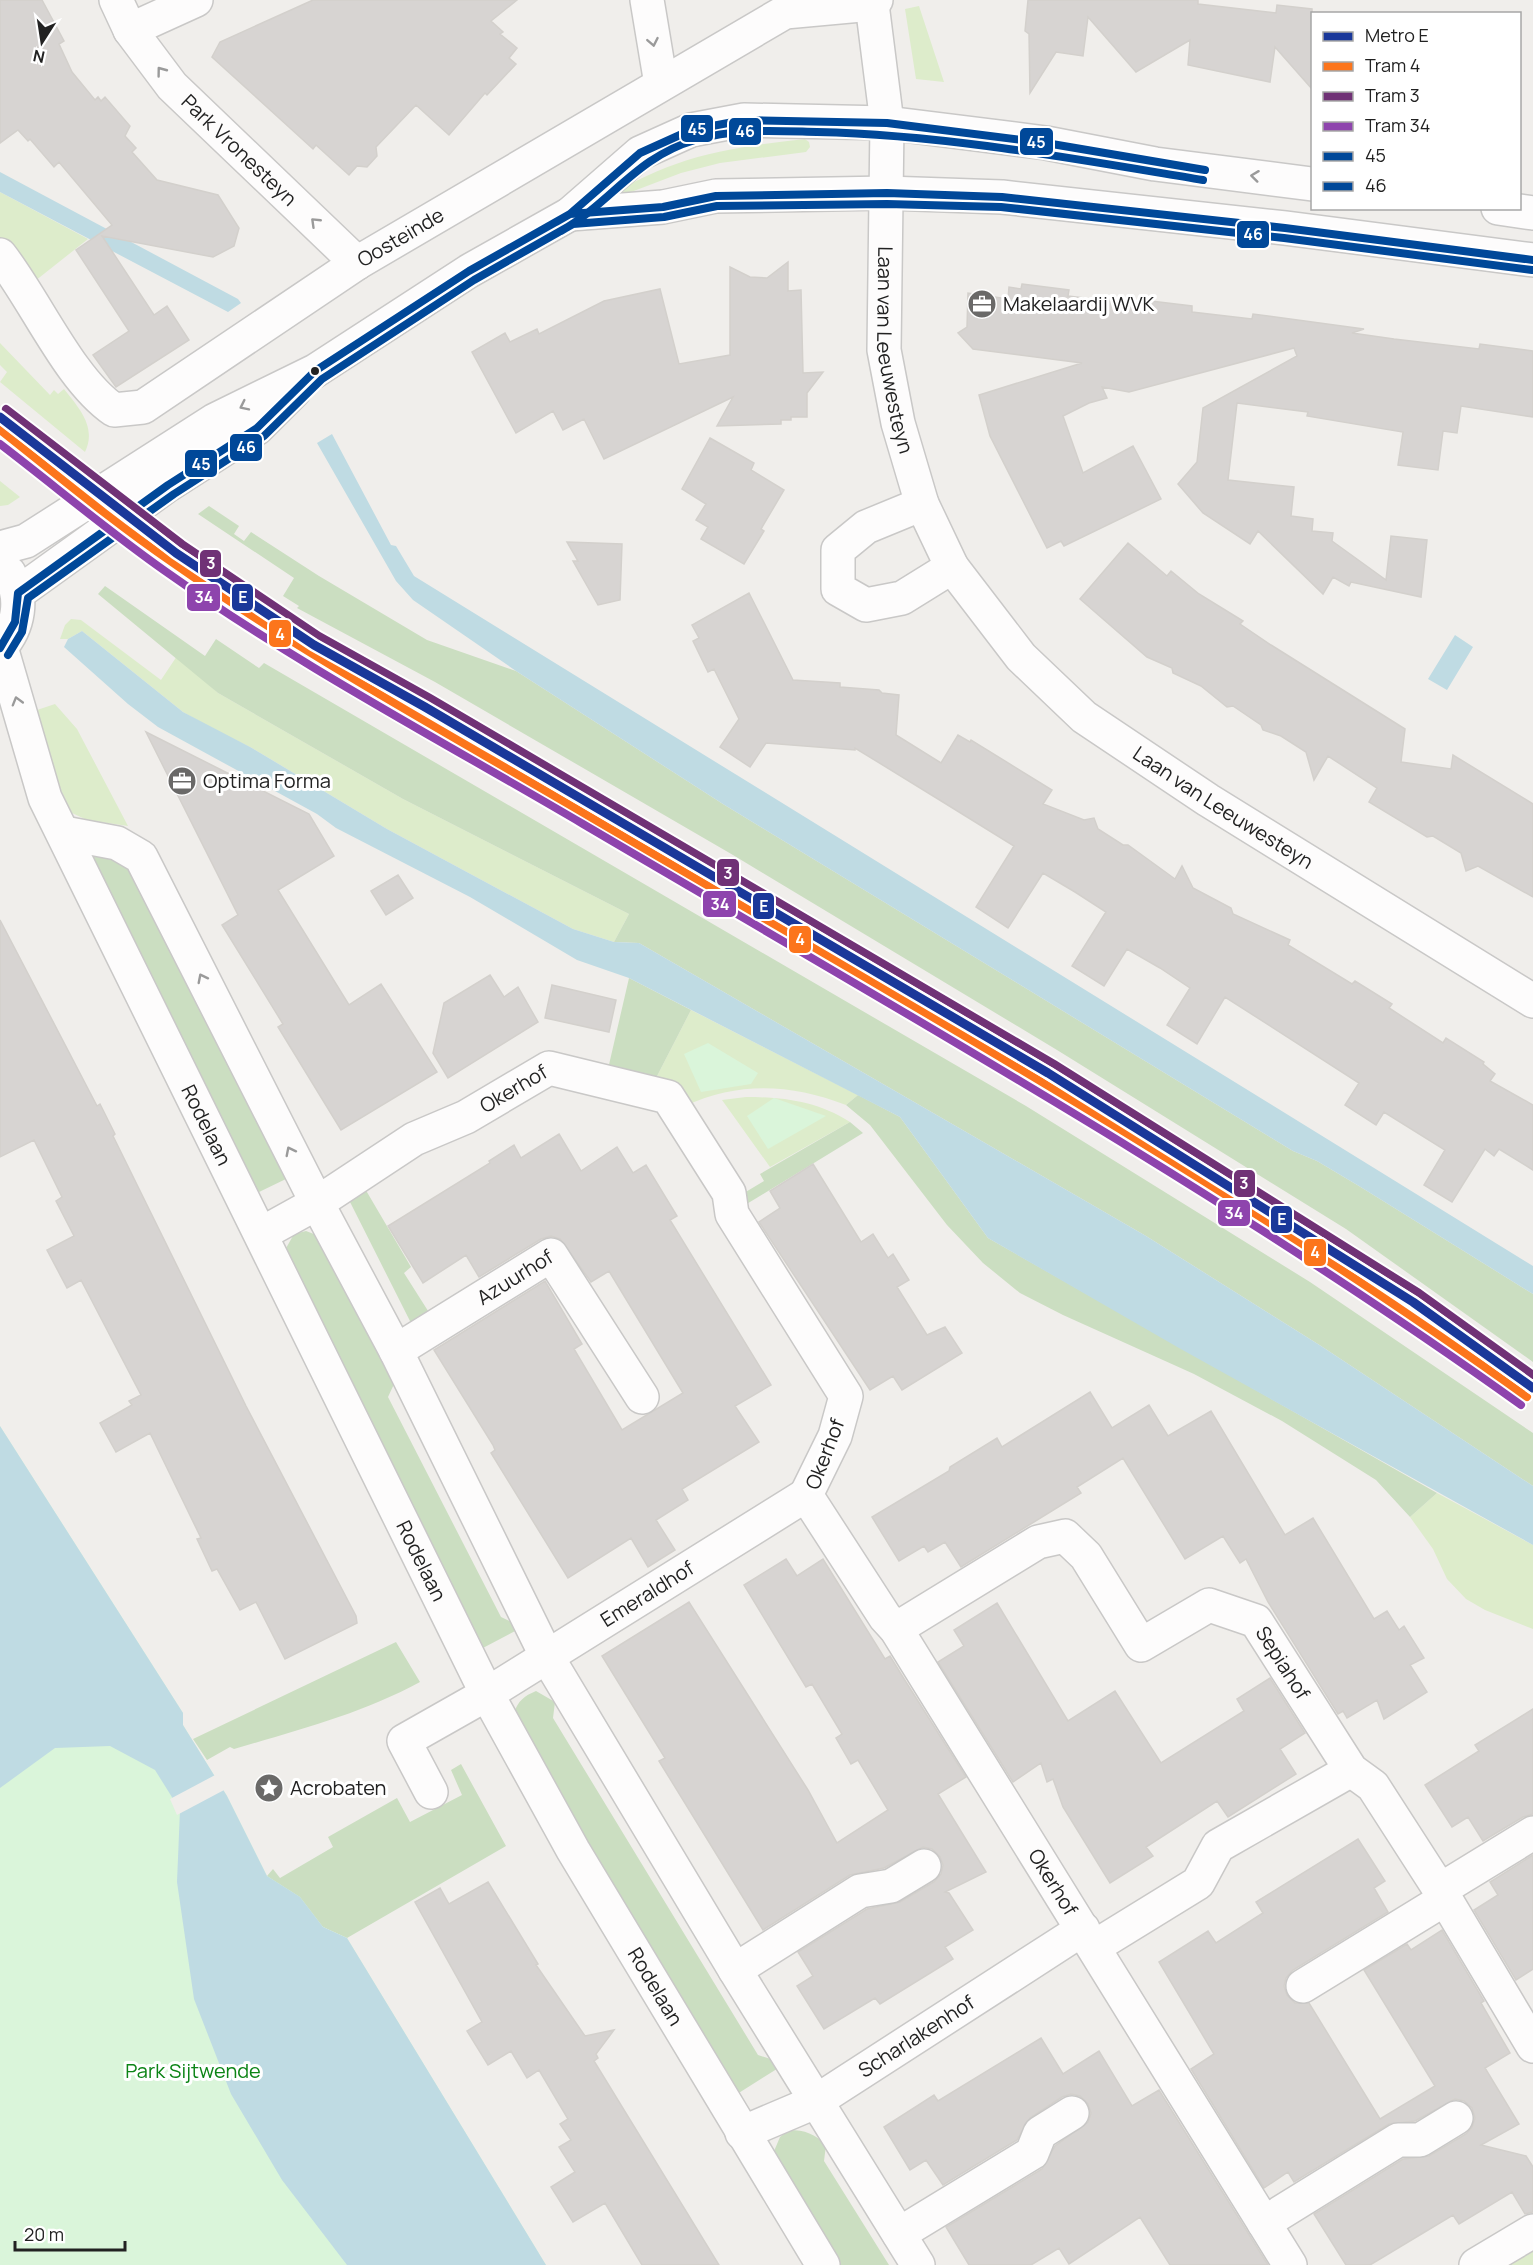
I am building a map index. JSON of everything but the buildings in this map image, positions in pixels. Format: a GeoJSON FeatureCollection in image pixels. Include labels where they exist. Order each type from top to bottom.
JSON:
{"type":"FeatureCollection","features":[{"type":"Feature","properties":{"kind":"street","name":"Park Vronesteyn"},"geometry":{"type":"LineString","coordinates":[[116,0],[130,30],[172,86],[357,263]]}},
{"type":"Feature","properties":{"kind":"street"},"geometry":{"type":"LineString","coordinates":[[130,30],[196,0]]}},
{"type":"Feature","properties":{"kind":"street"},"geometry":{"type":"LineString","coordinates":[[647,0],[661,84]]}},
{"type":"Feature","properties":{"kind":"street","name":"Oosteinde"},"geometry":{"type":"LineString","coordinates":[[0,255],[17,277],[88,389],[114,410],[143,407],[357,263],[785,12],[874,2],[887,123],[887,193]]}},
{"type":"Feature","properties":{"kind":"street"},"geometry":{"type":"LineString","coordinates":[[0,548],[26,541],[215,420],[315,371],[469,271],[570,214],[640,153],[691,130],[744,120],[887,123],[1046,143],[1155,164],[1311,184]]}},
{"type":"Feature","properties":{"kind":"street"},"geometry":{"type":"LineString","coordinates":[[570,214],[663,207],[716,196],[887,193],[1014,198],[1286,228],[1533,260]]}},
{"type":"Feature","properties":{"kind":"street","name":"Laan van Leeuwesteyn"},"geometry":{"type":"LineString","coordinates":[[887,193],[884,350],[898,423],[922,504],[952,567],[1022,657],[1084,717],[1208,800],[1533,1001]]}},
{"type":"Feature","properties":{"kind":"street"},"geometry":{"type":"LineString","coordinates":[[1512,210],[1533,213]]}},
{"type":"Feature","properties":{"kind":"street"},"geometry":{"type":"LineString","coordinates":[[18,593],[168,485],[257,428],[315,371]]}},
{"type":"Feature","properties":{"kind":"street"},"geometry":{"type":"LineString","coordinates":[[922,504],[866,527],[838,550],[838,589],[866,606],[902,598],[952,567]]}},
{"type":"Feature","properties":{"kind":"street"},"geometry":{"type":"LineString","coordinates":[[0,561],[11,575],[18,593],[18,612],[13,631],[1,648]]}},
{"type":"Feature","properties":{"kind":"street","name":"Rodelaan"},"geometry":{"type":"LineString","coordinates":[[1,648],[45,798],[487,1694],[573,1850],[823,2265]]}},
{"type":"Feature","properties":{"kind":"street","name":"Rodelaan"},"geometry":{"type":"LineString","coordinates":[[0,726],[29,781],[45,798]]}},
{"type":"Feature","properties":{"kind":"street"},"geometry":{"type":"LineString","coordinates":[[64,833],[117,843],[141,857],[317,1203],[396,1351],[546,1655],[815,2102],[918,2265]]}},
{"type":"Feature","properties":{"kind":"street","name":"Okerhof"},"geometry":{"type":"LineString","coordinates":[[261,1233],[317,1203],[414,1139],[466,1117],[549,1068],[668,1096],[729,1193],[732,1214],[846,1396],[835,1436],[806,1495],[885,1617],[896,1629],[1290,2265]]}},
{"type":"Feature","properties":{"kind":"street","name":"Azuurhof"},"geometry":{"type":"LineString","coordinates":[[396,1351],[551,1255],[642,1397]]}},
{"type":"Feature","properties":{"kind":"street","name":"Emeraldhof"},"geometry":{"type":"LineString","coordinates":[[431,1792],[404,1741],[487,1694],[546,1655],[806,1495]]}},
{"type":"Feature","properties":{"kind":"street","name":"Sepiahof"},"geometry":{"type":"LineString","coordinates":[[896,1629],[1038,1542],[1065,1536],[1086,1556],[1141,1645],[1209,1605],[1256,1621],[1351,1770],[1373,1786],[1533,2046]]}},
{"type":"Feature","properties":{"kind":"street","name":"Scharlakenhof"},"geometry":{"type":"LineString","coordinates":[[742,2133],[815,2102],[1088,1938],[1198,1883],[1218,1846],[1351,1770]]}},
{"type":"Feature","properties":{"kind":"street"},"geometry":{"type":"LineString","coordinates":[[1303,1986],[1533,1833]]}},
{"type":"Feature","properties":{"kind":"street"},"geometry":{"type":"LineString","coordinates":[[735,1970],[860,1892],[891,1886],[924,1866]]}},
{"type":"Feature","properties":{"kind":"street"},"geometry":{"type":"LineString","coordinates":[[899,2234],[1032,2153],[1040,2133],[1072,2113]]}},
{"type":"Feature","properties":{"kind":"street"},"geometry":{"type":"LineString","coordinates":[[1264,2223],[1398,2140],[1420,2140],[1456,2118]]}},
{"type":"Feature","properties":{"kind":"street"},"geometry":{"type":"LineString","coordinates":[[1476,2265],[1533,2231]]}},
{"type":"Feature","properties":{"kind":"green space"},"geometry":{"type":"Polygon","coordinates":[[[919,6],[944,82],[916,79],[905,9],[919,6]]]}},
{"type":"Feature","properties":{"kind":"green space"},"geometry":{"type":"Polygon","coordinates":[[[805,139],[809,142],[810,147],[806,152],[720,163],[681,173],[605,202],[600,198],[676,164],[708,154],[805,139]]]}},
{"type":"Feature","properties":{"kind":"green space"},"geometry":{"type":"Polygon","coordinates":[[[0,192],[88,239],[35,281],[0,238],[0,192]]]}},
{"type":"Feature","properties":{"kind":"green space"},"geometry":{"type":"Polygon","coordinates":[[[0,343],[50,395],[54,390],[58,394],[64,389],[70,396],[88,426],[88,443],[85,452],[0,382],[7,372],[0,365],[0,343]]]}},
{"type":"Feature","properties":{"kind":"green space"},"geometry":{"type":"Polygon","coordinates":[[[0,481],[20,497],[8,505],[0,506],[0,481]]]}},
{"type":"Feature","properties":{"kind":"green space"},"geometry":{"type":"Polygon","coordinates":[[[209,506],[239,526],[234,534],[244,541],[251,532],[319,576],[427,640],[516,671],[723,804],[1293,1151],[1317,1161],[1359,1186],[1533,1294],[1533,1362],[1346,1229],[1057,1050],[733,855],[435,682],[297,608],[299,606],[283,596],[294,578],[198,514],[209,506]]]}},
{"type":"Feature","properties":{"kind":"green space"},"geometry":{"type":"Polygon","coordinates":[[[105,586],[205,656],[216,639],[259,668],[264,663],[1026,1106],[1310,1282],[1533,1433],[1533,1486],[1321,1346],[1146,1236],[639,943],[614,942],[629,914],[403,799],[218,693],[98,594],[105,586]]]}},
{"type":"Feature","properties":{"kind":"green space"},"geometry":{"type":"Polygon","coordinates":[[[71,619],[81,620],[161,680],[177,656],[218,693],[403,799],[629,914],[614,942],[573,929],[387,829],[252,748],[183,712],[82,631],[68,639],[60,639],[65,625],[71,619]]]}},
{"type":"Feature","properties":{"kind":"green space"},"geometry":{"type":"Polygon","coordinates":[[[55,704],[77,729],[128,826],[87,820],[72,813],[40,746],[31,712],[55,704]]]}},
{"type":"Feature","properties":{"kind":"green space"},"geometry":{"type":"Polygon","coordinates":[[[91,852],[132,866],[288,1178],[257,1193],[91,852]]]}},
{"type":"Feature","properties":{"kind":"green space"},"geometry":{"type":"Polygon","coordinates":[[[629,978],[691,1010],[655,1080],[608,1069],[629,978]]]}},
{"type":"Feature","properties":{"kind":"green space"},"geometry":{"type":"Polygon","coordinates":[[[691,1010],[858,1095],[846,1105],[785,1089],[745,1089],[725,1092],[685,1106],[655,1080],[691,1010]]]}},
{"type":"Feature","properties":{"kind":"green space"},"geometry":{"type":"Polygon","coordinates":[[[708,1043],[758,1073],[751,1084],[701,1092],[684,1054],[708,1043]]]}},
{"type":"Feature","properties":{"kind":"green space"},"geometry":{"type":"Polygon","coordinates":[[[858,1095],[900,1117],[988,1238],[1437,1493],[1410,1517],[1376,1480],[1282,1421],[1194,1374],[1020,1293],[983,1263],[947,1225],[870,1125],[846,1105],[858,1095]]]}},
{"type":"Feature","properties":{"kind":"green space"},"geometry":{"type":"Polygon","coordinates":[[[746,1097],[800,1102],[825,1109],[850,1122],[770,1167],[722,1100],[746,1097]]]}},
{"type":"Feature","properties":{"kind":"green space"},"geometry":{"type":"Polygon","coordinates":[[[774,1098],[826,1116],[768,1149],[747,1116],[774,1098]]]}},
{"type":"Feature","properties":{"kind":"green space"},"geometry":{"type":"Polygon","coordinates":[[[850,1122],[863,1133],[745,1205],[739,1196],[764,1181],[760,1174],[850,1122]]]}},
{"type":"Feature","properties":{"kind":"green space"},"geometry":{"type":"Polygon","coordinates":[[[364,1187],[411,1267],[404,1273],[430,1314],[412,1325],[348,1198],[364,1187]]]}},
{"type":"Feature","properties":{"kind":"green space"},"geometry":{"type":"Polygon","coordinates":[[[306,1231],[319,1236],[395,1382],[388,1397],[501,1617],[514,1623],[517,1630],[481,1649],[285,1250],[294,1234],[306,1231]]]}},
{"type":"Feature","properties":{"kind":"green space","name":"Park Sijtwende"},"geometry":{"type":"Polygon","coordinates":[[[0,1426],[183,1713],[183,1725],[227,1796],[267,1876],[300,1897],[323,1927],[347,1938],[546,2265],[0,2265],[0,1426]]]}},
{"type":"Feature","properties":{"kind":"green space"},"geometry":{"type":"Polygon","coordinates":[[[1437,1493],[1533,1545],[1533,1629],[1485,1610],[1466,1599],[1447,1579],[1433,1549],[1410,1517],[1437,1493]]]}},
{"type":"Feature","properties":{"kind":"green space"},"geometry":{"type":"Polygon","coordinates":[[[396,1642],[420,1682],[398,1693],[305,1728],[234,1749],[230,1747],[207,1760],[193,1739],[396,1642]]]}},
{"type":"Feature","properties":{"kind":"green space"},"geometry":{"type":"Polygon","coordinates":[[[536,1691],[555,1702],[553,1718],[758,2055],[777,2061],[780,2067],[734,2096],[582,1838],[514,1713],[522,1699],[536,1691]]]}},
{"type":"Feature","properties":{"kind":"green space"},"geometry":{"type":"Polygon","coordinates":[[[461,1764],[506,1846],[347,1938],[323,1927],[267,1876],[273,1869],[280,1878],[333,1847],[328,1837],[397,1798],[410,1822],[462,1795],[451,1770],[461,1764]]]}},
{"type":"Feature","properties":{"kind":"green space"},"geometry":{"type":"Polygon","coordinates":[[[789,2130],[809,2133],[826,2145],[824,2161],[889,2265],[840,2265],[772,2156],[780,2137],[789,2130]]]}},
{"type":"Feature","properties":{"kind":"green space"},"geometry":{"type":"Polygon","coordinates":[[[1533,2247],[1533,2265],[1504,2265],[1533,2247]]]}},
{"type":"Feature","properties":{"kind":"water"},"geometry":{"type":"Polygon","coordinates":[[[0,172],[238,299],[241,303],[228,312],[0,192],[0,172]]]}},
{"type":"Feature","properties":{"kind":"water"},"geometry":{"type":"Polygon","coordinates":[[[332,434],[391,545],[396,546],[414,576],[1533,1266],[1533,1294],[1359,1186],[1317,1161],[1293,1151],[723,804],[516,671],[413,600],[396,581],[317,443],[332,434]]]}},
{"type":"Feature","properties":{"kind":"water"},"geometry":{"type":"Polygon","coordinates":[[[82,631],[183,712],[252,748],[387,829],[573,929],[614,942],[639,943],[1146,1236],[1321,1346],[1533,1486],[1533,1545],[1179,1348],[988,1238],[900,1117],[629,978],[577,960],[470,897],[336,828],[317,814],[158,727],[128,704],[64,647],[68,639],[82,631]]]}},
{"type":"Feature","properties":{"kind":"water"},"geometry":{"type":"Polygon","coordinates":[[[1455,635],[1473,647],[1447,690],[1428,679],[1455,635]]]}},
{"type":"Feature","properties":{"kind":"water"},"geometry":{"type":"Polygon","coordinates":[[[0,1426],[183,1713],[183,1725],[227,1796],[267,1876],[300,1897],[323,1927],[347,1938],[546,2265],[347,2265],[282,2180],[231,2094],[194,1999],[177,1882],[180,1810],[155,1770],[110,1746],[55,1748],[0,1788],[0,1426]]]}},
{"type":"Feature","properties":{"kind":"pier"},"geometry":{"type":"Polygon","coordinates":[[[217,1774],[226,1789],[177,1815],[170,1799],[217,1774]]]}},
{"type":"Feature","properties":{"kind":"metro line","name":"E"},"geometry":{"type":"LineString","coordinates":[[0,417],[176,553],[314,645],[425,707],[1048,1073],[1413,1302],[1533,1388]]}},
{"type":"Feature","properties":{"kind":"tram line","name":"3"},"geometry":{"type":"LineString","coordinates":[[6,409],[182,544],[319,636],[430,698],[1054,1064],[1419,1293],[1533,1375]]}},
{"type":"Feature","properties":{"kind":"tram line","name":"4"},"geometry":{"type":"LineString","coordinates":[[0,430],[151,547],[275,631],[380,695],[830,956],[1184,1169],[1300,1242],[1527,1397]]}},
{"type":"Feature","properties":{"kind":"tram line","name":"34"},"geometry":{"type":"LineString","coordinates":[[0,444],[144,556],[267,639],[371,702],[940,1033],[1176,1176],[1408,1326],[1521,1405]]}},
{"type":"Feature","properties":{"kind":"transit line","name":"45"},"geometry":{"type":"LineString","coordinates":[[556,222],[570,214],[640,153],[691,130],[744,120],[887,123],[1046,143],[1205,170]]}},
{"type":"Feature","properties":{"kind":"transit line","name":"46"},"geometry":{"type":"LineString","coordinates":[[561,231],[579,220],[656,157],[695,140],[740,132],[866,134],[963,143],[1203,180]]}},
{"type":"Feature","properties":{"kind":"transit line","name":"45"},"geometry":{"type":"LineString","coordinates":[[0,648],[15,622],[18,593],[168,485],[257,428],[315,371],[469,271],[570,214],[663,207],[716,196],[887,193],[1002,197],[1285,228],[1533,260]]}},
{"type":"Feature","properties":{"kind":"transit line","name":"46"},"geometry":{"type":"LineString","coordinates":[[8,655],[22,632],[28,598],[174,494],[264,436],[322,379],[474,280],[573,224],[664,217],[717,206],[887,204],[1001,207],[1284,238],[1532,270]]}},
{"type":"Feature","properties":{"kind":"place","name":"Makelaardij WVK"},"geometry":{"type":"Point","coordinates":[982,304]}},
{"type":"Feature","properties":{"kind":"place","name":"Optima Forma"},"geometry":{"type":"Point","coordinates":[182,781]}},
{"type":"Feature","properties":{"kind":"place","name":"Acrobaten"},"geometry":{"type":"Point","coordinates":[269,1788]}}]}
